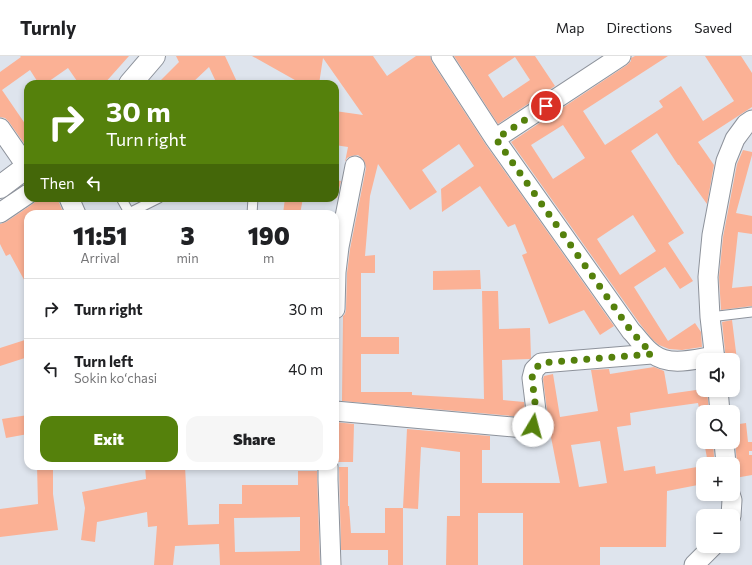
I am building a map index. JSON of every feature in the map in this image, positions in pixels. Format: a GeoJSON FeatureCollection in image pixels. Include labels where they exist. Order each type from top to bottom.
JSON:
{"type":"FeatureCollection","features":[{"type":"Feature","properties":{"kind":"street"},"geometry":{"type":"LineString","coordinates":[[133,80],[154,56]]}},
{"type":"Feature","properties":{"kind":"street"},"geometry":{"type":"LineString","coordinates":[[441,56],[496,139],[631,331],[652,354],[664,360],[678,361],[696,360]]}},
{"type":"Feature","properties":{"kind":"street"},"geometry":{"type":"LineString","coordinates":[[496,139],[622,56]]}},
{"type":"Feature","properties":{"kind":"street"},"geometry":{"type":"LineString","coordinates":[[714,353],[710,317],[708,277],[712,235],[726,161],[735,139],[750,124]]}},
{"type":"Feature","properties":{"kind":"street"},"geometry":{"type":"LineString","coordinates":[[0,128],[24,163]]}},
{"type":"Feature","properties":{"kind":"street"},"geometry":{"type":"LineString","coordinates":[[339,247],[355,166]]}},
{"type":"Feature","properties":{"kind":"street"},"geometry":{"type":"LineString","coordinates":[[0,186],[24,169]]}},
{"type":"Feature","properties":{"kind":"street"},"geometry":{"type":"LineString","coordinates":[[0,213],[24,197]]}},
{"type":"Feature","properties":{"kind":"street"},"geometry":{"type":"LineString","coordinates":[[339,411],[524,428],[533,426],[537,419],[532,378],[534,370],[541,363],[652,354]]}},
{"type":"Feature","properties":{"kind":"street"},"geometry":{"type":"LineString","coordinates":[[328,470],[331,565]]}},
{"type":"Feature","properties":{"kind":"street"},"geometry":{"type":"LineString","coordinates":[[694,565],[705,553]]}},
{"type":"Feature","properties":{"kind":"lane"},"geometry":{"type":"LineString","coordinates":[[136,210],[151,202]]}},
{"type":"Feature","properties":{"kind":"lane"},"geometry":{"type":"LineString","coordinates":[[710,317],[752,312]]}},
{"type":"Feature","properties":{"kind":"building"},"geometry":{"type":"Polygon","coordinates":[[[20,56],[129,56],[108,80],[76,80],[68,68],[51,80],[36,80],[30,70],[2,90],[24,122],[24,143],[9,122],[5,118],[0,117],[0,72],[21,57],[20,56]]]}},
{"type":"Feature","properties":{"kind":"building"},"geometry":{"type":"Polygon","coordinates":[[[176,56],[225,56],[236,80],[215,80],[209,67],[195,80],[161,80],[179,62],[176,56]]]}},
{"type":"Feature","properties":{"kind":"building"},"geometry":{"type":"Polygon","coordinates":[[[252,56],[373,56],[387,76],[416,56],[430,56],[432,62],[486,145],[614,326],[600,335],[584,310],[549,324],[522,255],[527,253],[515,224],[508,227],[480,186],[442,212],[441,189],[474,166],[459,144],[422,170],[437,192],[410,210],[378,164],[370,196],[365,256],[375,255],[375,273],[361,273],[361,337],[399,337],[399,354],[361,354],[361,392],[412,392],[412,395],[484,399],[482,291],[498,291],[499,329],[530,328],[531,358],[502,360],[503,400],[524,402],[526,416],[523,417],[342,401],[343,316],[346,309],[347,273],[350,249],[366,168],[362,158],[358,155],[347,158],[345,162],[348,147],[339,146],[339,112],[363,115],[323,58],[320,80],[295,80],[252,56]]]}},
{"type":"Feature","properties":{"kind":"building"},"geometry":{"type":"Polygon","coordinates":[[[454,56],[535,56],[555,86],[498,124],[454,56]],[[515,57],[488,75],[503,98],[530,80],[515,57]]]}},
{"type":"Feature","properties":{"kind":"building"},"geometry":{"type":"Polygon","coordinates":[[[635,56],[668,56],[583,111],[605,145],[663,107],[659,101],[681,86],[703,121],[734,101],[705,56],[741,56],[752,73],[752,107],[698,142],[714,165],[707,204],[678,165],[657,133],[631,151],[684,233],[668,243],[693,281],[680,289],[665,267],[634,287],[668,341],[695,323],[701,332],[702,347],[682,350],[669,349],[659,345],[652,339],[511,142],[627,65],[631,61],[631,58],[635,56]],[[563,125],[531,145],[553,179],[585,158],[563,125]],[[633,215],[597,239],[620,275],[656,251],[633,215]]]}},
{"type":"Feature","properties":{"kind":"building"},"geometry":{"type":"Polygon","coordinates":[[[743,150],[752,152],[752,155],[736,213],[752,216],[752,234],[738,232],[732,288],[752,286],[752,306],[721,310],[719,277],[723,237],[737,164],[743,150]]]}},
{"type":"Feature","properties":{"kind":"building"},"geometry":{"type":"Polygon","coordinates":[[[59,202],[62,210],[24,210],[24,280],[10,254],[6,256],[0,244],[0,224],[6,222],[34,203],[59,202]]]}},
{"type":"Feature","properties":{"kind":"building"},"geometry":{"type":"Polygon","coordinates":[[[284,202],[302,202],[301,210],[284,210],[284,202]]]}},
{"type":"Feature","properties":{"kind":"building"},"geometry":{"type":"Polygon","coordinates":[[[480,270],[481,289],[433,290],[433,271],[480,270]]]}},
{"type":"Feature","properties":{"kind":"building"},"geometry":{"type":"Polygon","coordinates":[[[732,320],[736,353],[725,353],[722,322],[732,320]]]}},
{"type":"Feature","properties":{"kind":"building"},"geometry":{"type":"Polygon","coordinates":[[[24,340],[24,358],[0,366],[0,348],[24,340]]]}},
{"type":"Feature","properties":{"kind":"building"},"geometry":{"type":"Polygon","coordinates":[[[654,367],[664,371],[668,394],[696,390],[696,397],[708,397],[708,405],[698,405],[698,403],[630,413],[631,425],[617,427],[624,471],[655,466],[656,474],[696,467],[696,485],[667,491],[666,547],[600,547],[600,565],[523,565],[523,513],[478,513],[478,565],[446,565],[447,516],[460,516],[460,452],[421,447],[418,509],[403,508],[407,429],[490,436],[490,450],[482,450],[482,483],[560,483],[550,432],[545,433],[544,429],[548,418],[543,379],[544,376],[553,374],[560,417],[598,411],[591,370],[609,369],[610,374],[654,367]],[[600,441],[571,445],[579,487],[607,483],[600,441]]]}},
{"type":"Feature","properties":{"kind":"building"},"geometry":{"type":"Polygon","coordinates":[[[24,416],[24,435],[6,438],[2,419],[24,416]]]}},
{"type":"Feature","properties":{"kind":"building"},"geometry":{"type":"Polygon","coordinates":[[[339,422],[354,424],[353,462],[339,462],[339,422]]]}},
{"type":"Feature","properties":{"kind":"building"},"geometry":{"type":"Polygon","coordinates":[[[746,423],[748,442],[752,442],[752,451],[749,451],[749,455],[752,455],[752,475],[740,477],[740,457],[736,457],[736,449],[740,449],[740,424],[746,423]]]}},
{"type":"Feature","properties":{"kind":"building"},"geometry":{"type":"Polygon","coordinates":[[[705,449],[713,449],[714,457],[707,457],[705,449]]]}},
{"type":"Feature","properties":{"kind":"building"},"geometry":{"type":"Polygon","coordinates":[[[339,467],[348,467],[348,506],[351,533],[385,533],[385,508],[403,508],[403,565],[388,565],[388,550],[341,550],[339,467]]]}},
{"type":"Feature","properties":{"kind":"building"},"geometry":{"type":"Polygon","coordinates":[[[37,470],[53,470],[53,494],[58,530],[0,537],[0,509],[38,504],[37,470]]]}},
{"type":"Feature","properties":{"kind":"building"},"geometry":{"type":"Polygon","coordinates":[[[145,470],[185,470],[188,525],[219,524],[219,504],[242,504],[242,485],[298,485],[298,471],[317,471],[320,565],[220,565],[219,544],[175,546],[173,565],[154,565],[157,526],[148,527],[147,512],[97,522],[95,542],[81,540],[85,508],[82,492],[146,479],[145,470]],[[300,517],[234,518],[235,552],[300,551],[300,517]]]}},
{"type":"Feature","properties":{"kind":"route"},"geometry":{"type":"LineString","coordinates":[[533,426],[537,419],[532,378],[534,370],[541,363],[652,354],[631,331],[496,139],[546,106]]}}]}
